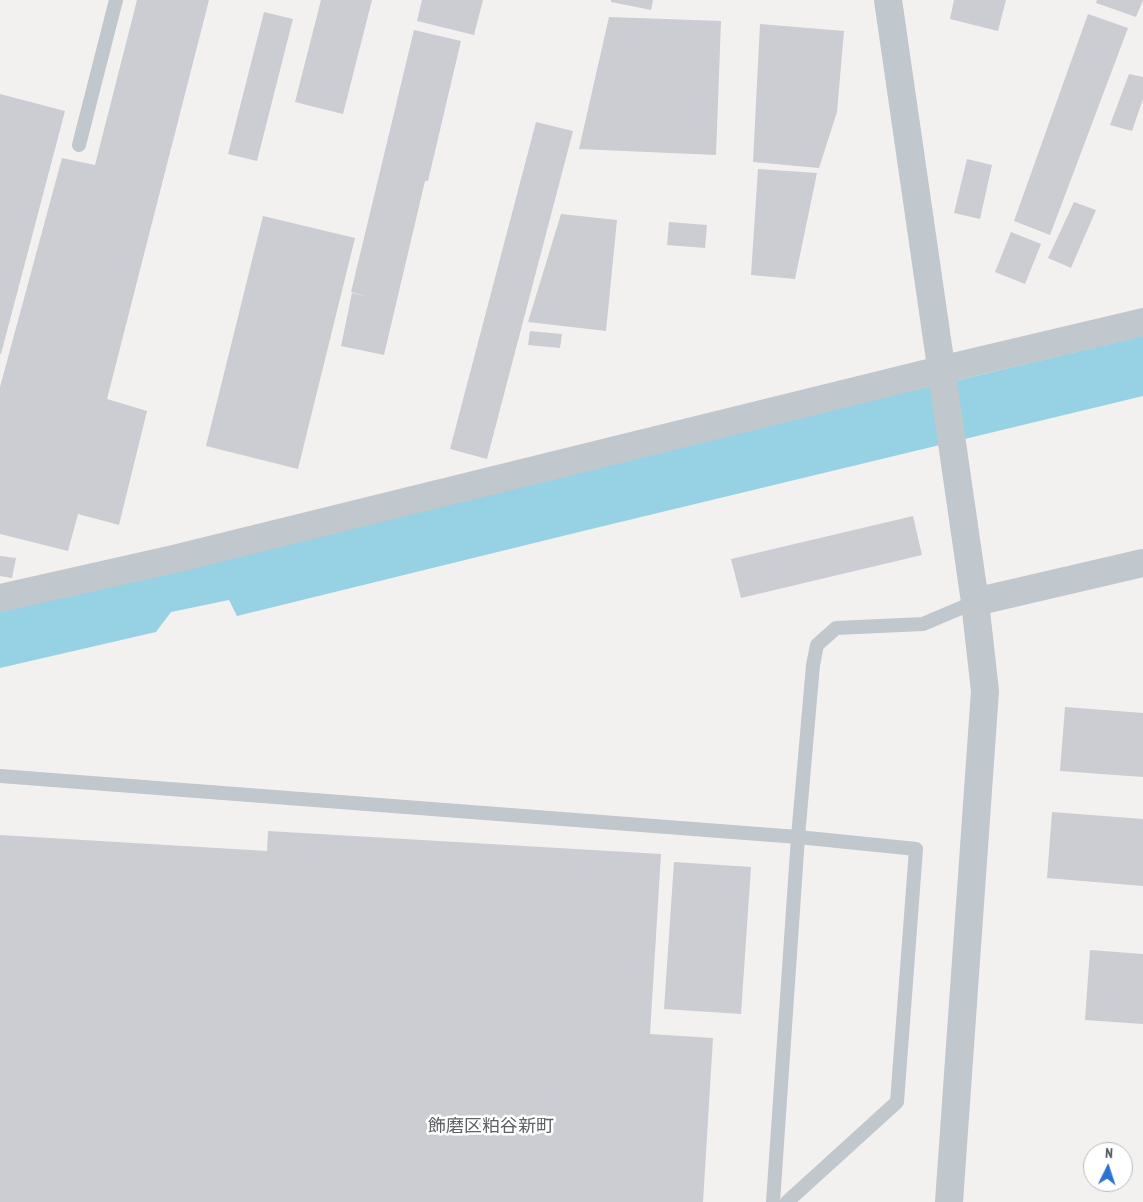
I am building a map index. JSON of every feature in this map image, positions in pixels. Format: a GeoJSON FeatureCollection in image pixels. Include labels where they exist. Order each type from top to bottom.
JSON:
{"type":"FeatureCollection","features":[{"type":"Feature","properties":{"kind":"street"},"geometry":{"type":"LineString","coordinates":[[888,0],[975,602],[985,691],[949,1202]]}},
{"type":"Feature","properties":{"kind":"street"},"geometry":{"type":"LineString","coordinates":[[0,598],[174,559],[940,370],[1143,322]]}},
{"type":"Feature","properties":{"kind":"street"},"geometry":{"type":"LineString","coordinates":[[975,602],[1143,563]]}},
{"type":"Feature","properties":{"kind":"lane"},"geometry":{"type":"LineString","coordinates":[[79,145],[116,0]]}},
{"type":"Feature","properties":{"kind":"lane"},"geometry":{"type":"LineString","coordinates":[[773,1202],[798,837],[813,665],[817,645],[836,628],[923,624],[975,602]]}},
{"type":"Feature","properties":{"kind":"lane"},"geometry":{"type":"LineString","coordinates":[[0,776],[798,837],[916,848],[897,1102],[787,1202]]}},
{"type":"Feature","properties":{"kind":"water"},"geometry":{"type":"Polygon","coordinates":[[[1143,336],[1143,396],[237,616],[229,600],[171,612],[156,632],[0,668],[0,602],[1143,336]]]}},
{"type":"Feature","properties":{"kind":"building"},"geometry":{"type":"Polygon","coordinates":[[[137,0],[209,0],[107,399],[147,411],[119,525],[78,514],[68,551],[0,534],[0,387],[62,158],[95,165],[137,0]]]}},
{"type":"Feature","properties":{"kind":"building"},"geometry":{"type":"Polygon","coordinates":[[[321,0],[372,0],[343,114],[295,102],[321,0]]]}},
{"type":"Feature","properties":{"kind":"building"},"geometry":{"type":"Polygon","coordinates":[[[422,0],[483,0],[474,35],[417,21],[422,0]]]}},
{"type":"Feature","properties":{"kind":"building"},"geometry":{"type":"Polygon","coordinates":[[[611,0],[653,0],[651,10],[611,2],[611,0]]]}},
{"type":"Feature","properties":{"kind":"building"},"geometry":{"type":"Polygon","coordinates":[[[954,0],[1006,0],[998,31],[950,19],[954,0]]]}},
{"type":"Feature","properties":{"kind":"building"},"geometry":{"type":"Polygon","coordinates":[[[1097,0],[1143,0],[1136,17],[1096,3],[1097,0]]]}},
{"type":"Feature","properties":{"kind":"building"},"geometry":{"type":"Polygon","coordinates":[[[264,12],[293,19],[257,161],[228,154],[264,12]]]}},
{"type":"Feature","properties":{"kind":"building"},"geometry":{"type":"Polygon","coordinates":[[[1088,14],[1128,28],[1050,235],[1014,221],[1088,14]]]}},
{"type":"Feature","properties":{"kind":"building"},"geometry":{"type":"Polygon","coordinates":[[[609,17],[721,21],[716,155],[579,149],[609,17]]]}},
{"type":"Feature","properties":{"kind":"building"},"geometry":{"type":"Polygon","coordinates":[[[760,24],[844,31],[837,112],[819,168],[753,162],[760,24]]]}},
{"type":"Feature","properties":{"kind":"building"},"geometry":{"type":"Polygon","coordinates":[[[414,30],[461,41],[428,181],[425,181],[384,355],[341,346],[352,293],[368,297],[351,292],[414,30]]]}},
{"type":"Feature","properties":{"kind":"building"},"geometry":{"type":"Polygon","coordinates":[[[1129,74],[1143,77],[1143,99],[1132,131],[1110,125],[1129,74]]]}},
{"type":"Feature","properties":{"kind":"building"},"geometry":{"type":"Polygon","coordinates":[[[0,94],[65,111],[1,354],[0,354],[0,94]]]}},
{"type":"Feature","properties":{"kind":"building"},"geometry":{"type":"Polygon","coordinates":[[[536,122],[573,131],[487,459],[450,449],[536,122]]]}},
{"type":"Feature","properties":{"kind":"building"},"geometry":{"type":"Polygon","coordinates":[[[967,159],[992,165],[980,219],[954,213],[967,159]]]}},
{"type":"Feature","properties":{"kind":"building"},"geometry":{"type":"Polygon","coordinates":[[[758,169],[817,173],[795,279],[751,275],[758,169]]]}},
{"type":"Feature","properties":{"kind":"building"},"geometry":{"type":"Polygon","coordinates":[[[1074,202],[1096,210],[1071,268],[1048,258],[1074,202]]]}},
{"type":"Feature","properties":{"kind":"building"},"geometry":{"type":"Polygon","coordinates":[[[561,214],[617,220],[606,331],[528,322],[561,214]]]}},
{"type":"Feature","properties":{"kind":"building"},"geometry":{"type":"Polygon","coordinates":[[[263,216],[355,238],[298,469],[206,446],[263,216]]]}},
{"type":"Feature","properties":{"kind":"building"},"geometry":{"type":"Polygon","coordinates":[[[669,222],[707,225],[705,248],[667,245],[669,222]]]}},
{"type":"Feature","properties":{"kind":"building"},"geometry":{"type":"Polygon","coordinates":[[[1011,232],[1041,244],[1025,284],[995,272],[1011,232]]]}},
{"type":"Feature","properties":{"kind":"building"},"geometry":{"type":"Polygon","coordinates":[[[530,331],[562,334],[560,348],[528,345],[530,331]]]}},
{"type":"Feature","properties":{"kind":"building"},"geometry":{"type":"Polygon","coordinates":[[[913,516],[922,555],[741,598],[731,559],[913,516]]]}},
{"type":"Feature","properties":{"kind":"building"},"geometry":{"type":"Polygon","coordinates":[[[0,556],[16,558],[12,578],[0,576],[0,556]]]}},
{"type":"Feature","properties":{"kind":"building"},"geometry":{"type":"Polygon","coordinates":[[[1065,707],[1143,713],[1143,777],[1060,771],[1065,707]]]}},
{"type":"Feature","properties":{"kind":"building"},"geometry":{"type":"Polygon","coordinates":[[[1052,812],[1143,819],[1143,886],[1047,878],[1052,812]]]}},
{"type":"Feature","properties":{"kind":"building"},"geometry":{"type":"Polygon","coordinates":[[[268,831],[661,854],[650,1034],[713,1038],[703,1202],[0,1202],[0,835],[267,851],[268,831]]]}},
{"type":"Feature","properties":{"kind":"building"},"geometry":{"type":"Polygon","coordinates":[[[674,862],[751,867],[741,1014],[664,1009],[674,862]]]}},
{"type":"Feature","properties":{"kind":"building"},"geometry":{"type":"Polygon","coordinates":[[[1090,950],[1143,954],[1143,1024],[1085,1020],[1090,950]]]}},
{"type":"Feature","properties":{"kind":"district","name":"飾磨区粕谷新町"},"geometry":{"type":"Point","coordinates":[491,1127]}}]}
